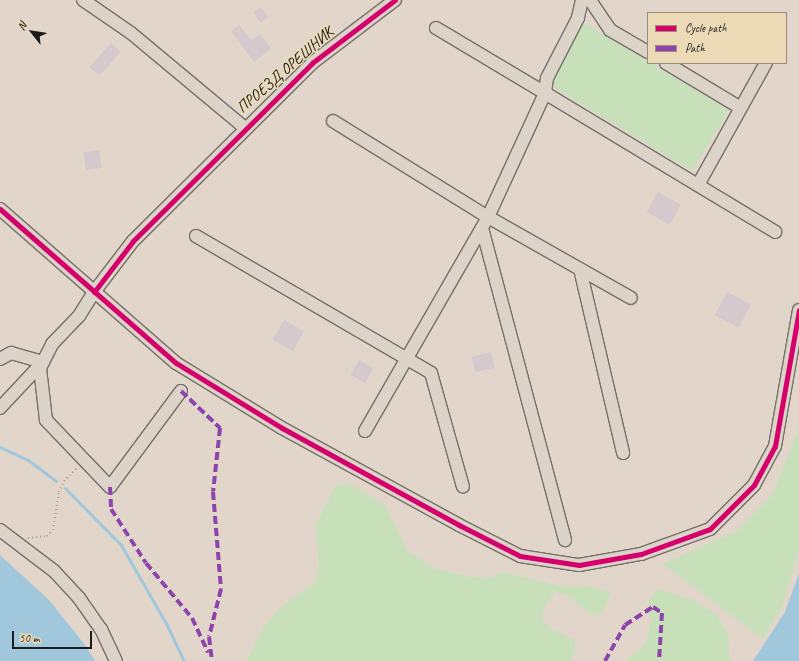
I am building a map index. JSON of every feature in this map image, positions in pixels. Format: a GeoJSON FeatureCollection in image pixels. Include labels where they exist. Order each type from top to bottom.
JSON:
{"type":"FeatureCollection","features":[{"type":"Feature","properties":{"kind":"street","name":"ПРОЕЗД ОРЕШНИК"},"geometry":{"type":"LineString","coordinates":[[83,0],[131,33],[245,128],[312,63],[395,0]]}},
{"type":"Feature","properties":{"kind":"street"},"geometry":{"type":"LineString","coordinates":[[365,431],[488,217],[545,93],[547,78],[578,18],[582,0]]}},
{"type":"Feature","properties":{"kind":"street"},"geometry":{"type":"LineString","coordinates":[[590,0],[610,30],[647,51]]}},
{"type":"Feature","properties":{"kind":"street"},"geometry":{"type":"LineString","coordinates":[[436,28],[775,232]]}},
{"type":"Feature","properties":{"kind":"street"},"geometry":{"type":"LineString","coordinates":[[668,64],[741,108]]}},
{"type":"Feature","properties":{"kind":"street"},"geometry":{"type":"LineString","coordinates":[[698,185],[765,64]]}},
{"type":"Feature","properties":{"kind":"street"},"geometry":{"type":"LineString","coordinates":[[333,121],[488,217],[632,298]]}},
{"type":"Feature","properties":{"kind":"street"},"geometry":{"type":"LineString","coordinates":[[180,391],[110,487],[83,461],[46,420],[40,368],[52,344],[79,316],[94,292],[133,241],[245,128]]}},
{"type":"Feature","properties":{"kind":"street"},"geometry":{"type":"LineString","coordinates":[[0,209],[176,363],[282,428],[459,525],[520,556],[580,565],[641,554],[710,528],[754,485],[774,446],[799,310]]}},
{"type":"Feature","properties":{"kind":"street"},"geometry":{"type":"LineString","coordinates":[[482,228],[565,540]]}},
{"type":"Feature","properties":{"kind":"street"},"geometry":{"type":"LineString","coordinates":[[196,236],[431,373],[463,487]]}},
{"type":"Feature","properties":{"kind":"street"},"geometry":{"type":"LineString","coordinates":[[580,269],[623,453]]}},
{"type":"Feature","properties":{"kind":"street"},"geometry":{"type":"LineString","coordinates":[[0,359],[11,353],[43,362]]}},
{"type":"Feature","properties":{"kind":"street"},"geometry":{"type":"LineString","coordinates":[[0,408],[43,362]]}},
{"type":"Feature","properties":{"kind":"street"},"geometry":{"type":"LineString","coordinates":[[0,530],[20,543],[54,571],[79,598],[101,629],[116,661]]}},
{"type":"Feature","properties":{"kind":"path"},"geometry":{"type":"LineString","coordinates":[[20,543],[30,537],[47,536],[53,530],[59,492],[64,481],[83,461]]}},
{"type":"Feature","properties":{"kind":"green space"},"geometry":{"type":"Polygon","coordinates":[[[584,23],[647,61],[647,64],[652,64],[729,110],[692,171],[547,84],[584,23]]]}},
{"type":"Feature","properties":{"kind":"green space"},"geometry":{"type":"Polygon","coordinates":[[[799,428],[799,550],[782,607],[763,639],[663,564],[737,531],[772,495],[799,428]]]}},
{"type":"Feature","properties":{"kind":"green space"},"geometry":{"type":"Polygon","coordinates":[[[351,484],[386,507],[408,552],[436,569],[470,577],[489,578],[503,572],[560,586],[591,586],[611,593],[602,614],[591,614],[568,596],[555,591],[546,604],[541,617],[549,628],[575,640],[574,655],[571,661],[247,661],[262,629],[280,608],[316,582],[319,566],[316,524],[336,485],[351,484]]]}},
{"type":"Feature","properties":{"kind":"green space"},"geometry":{"type":"Polygon","coordinates":[[[657,589],[691,599],[716,614],[728,633],[730,661],[625,661],[641,648],[648,636],[651,621],[647,607],[649,600],[657,589]]]}},
{"type":"Feature","properties":{"kind":"water"},"geometry":{"type":"Polygon","coordinates":[[[0,555],[49,600],[85,645],[95,661],[0,661],[0,555]]]}},
{"type":"Feature","properties":{"kind":"water"},"geometry":{"type":"Polygon","coordinates":[[[799,573],[799,661],[753,661],[785,612],[799,573]]]}},
{"type":"Feature","properties":{"kind":"building"},"geometry":{"type":"Polygon","coordinates":[[[260,7],[268,17],[261,23],[253,13],[260,7]]]}},
{"type":"Feature","properties":{"kind":"building"},"geometry":{"type":"Polygon","coordinates":[[[239,25],[251,40],[260,34],[271,49],[254,62],[231,31],[239,25]]]}},
{"type":"Feature","properties":{"kind":"building"},"geometry":{"type":"Polygon","coordinates":[[[111,43],[121,52],[99,75],[90,67],[111,43]]]}},
{"type":"Feature","properties":{"kind":"building"},"geometry":{"type":"Polygon","coordinates":[[[99,150],[102,168],[86,170],[83,153],[99,150]]]}},
{"type":"Feature","properties":{"kind":"building"},"geometry":{"type":"Polygon","coordinates":[[[658,192],[681,205],[670,225],[647,212],[658,192]]]}},
{"type":"Feature","properties":{"kind":"building"},"geometry":{"type":"Polygon","coordinates":[[[727,292],[751,305],[739,328],[715,315],[727,292]]]}},
{"type":"Feature","properties":{"kind":"building"},"geometry":{"type":"Polygon","coordinates":[[[284,320],[304,331],[293,351],[273,340],[284,320]]]}},
{"type":"Feature","properties":{"kind":"building"},"geometry":{"type":"Polygon","coordinates":[[[491,352],[495,368],[475,372],[472,357],[491,352]]]}},
{"type":"Feature","properties":{"kind":"building"},"geometry":{"type":"Polygon","coordinates":[[[359,360],[374,369],[365,383],[350,375],[359,360]]]}},
{"type":"Feature","properties":{"kind":"waterway"},"geometry":{"type":"LineString","coordinates":[[0,447],[28,460],[56,481]]}},
{"type":"Feature","properties":{"kind":"waterway"},"geometry":{"type":"LineString","coordinates":[[65,488],[121,545],[167,625],[184,661]]}},
{"type":"Feature","properties":{"kind":"marked path"},"geometry":{"type":"LineString","coordinates":[[181,391],[220,428],[213,492],[221,589],[209,637],[212,661]]}},
{"type":"Feature","properties":{"kind":"marked path"},"geometry":{"type":"LineString","coordinates":[[110,487],[111,509],[146,563],[192,618],[208,652]]}},
{"type":"Feature","properties":{"kind":"marked path"},"geometry":{"type":"LineString","coordinates":[[605,661],[625,625],[653,607],[662,613],[659,661]]}},
{"type":"Feature","properties":{"kind":"cycle path"},"geometry":{"type":"LineString","coordinates":[[94,292],[133,241],[312,63],[395,0]]}},
{"type":"Feature","properties":{"kind":"cycle path"},"geometry":{"type":"LineString","coordinates":[[0,209],[176,363],[282,428],[459,525],[520,556],[579,565],[641,554],[710,529],[754,485],[775,446],[799,310]]}}]}
